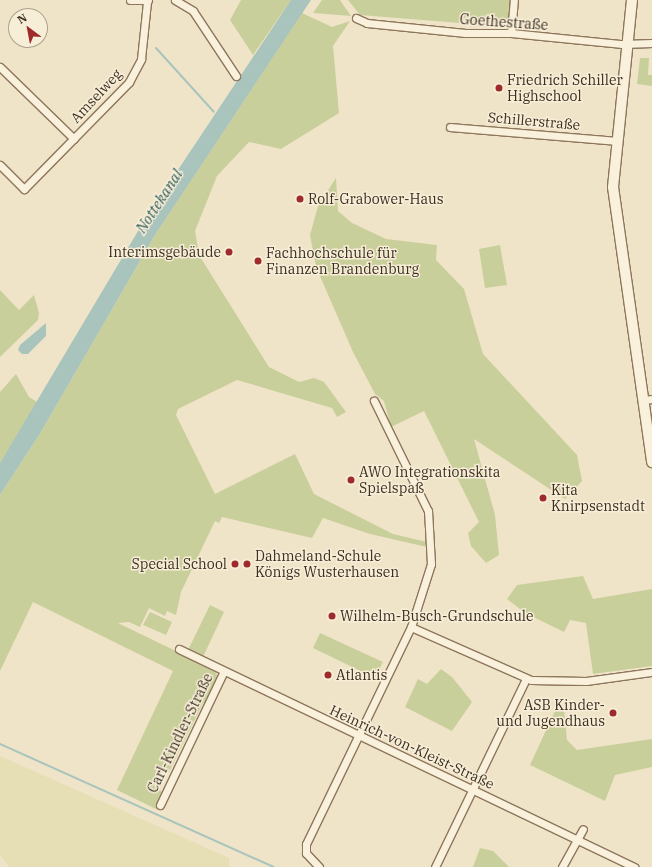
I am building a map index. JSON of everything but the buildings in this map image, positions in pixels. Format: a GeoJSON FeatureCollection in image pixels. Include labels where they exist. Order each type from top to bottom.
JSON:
{"type":"FeatureCollection","features":[{"type":"Feature","properties":{"kind":"main road"},"geometry":{"type":"LineString","coordinates":[[632,0],[616,141],[614,194],[648,399],[652,462]]}},
{"type":"Feature","properties":{"kind":"street"},"geometry":{"type":"LineString","coordinates":[[130,0],[147,1]]}},
{"type":"Feature","properties":{"kind":"street"},"geometry":{"type":"LineString","coordinates":[[175,0],[193,11],[236,76]]}},
{"type":"Feature","properties":{"kind":"street"},"geometry":{"type":"LineString","coordinates":[[511,33],[514,0]]}},
{"type":"Feature","properties":{"kind":"street","name":"Amselweg"},"geometry":{"type":"LineString","coordinates":[[0,165],[24,189],[74,139],[138,68],[147,1]]}},
{"type":"Feature","properties":{"kind":"street","name":"Goethestraße"},"geometry":{"type":"LineString","coordinates":[[356,18],[366,23],[465,32],[511,33],[627,43],[652,43]]}},
{"type":"Feature","properties":{"kind":"street"},"geometry":{"type":"LineString","coordinates":[[0,67],[74,139]]}},
{"type":"Feature","properties":{"kind":"street","name":"Schillerstraße"},"geometry":{"type":"LineString","coordinates":[[450,127],[616,141]]}},
{"type":"Feature","properties":{"kind":"street"},"geometry":{"type":"LineString","coordinates":[[319,867],[306,853],[306,844],[411,627],[428,581],[430,517],[374,401]]}},
{"type":"Feature","properties":{"kind":"street"},"geometry":{"type":"LineString","coordinates":[[411,627],[526,679],[586,681],[652,672]]}},
{"type":"Feature","properties":{"kind":"street","name":"Heinrich-von-Kleist-Straße"},"geometry":{"type":"LineString","coordinates":[[179,649],[634,867]]}},
{"type":"Feature","properties":{"kind":"street","name":"Carl-Kindler-Straße"},"geometry":{"type":"LineString","coordinates":[[160,805],[224,671]]}},
{"type":"Feature","properties":{"kind":"street"},"geometry":{"type":"LineString","coordinates":[[434,867],[526,679]]}},
{"type":"Feature","properties":{"kind":"street"},"geometry":{"type":"LineString","coordinates":[[562,867],[583,829]]}},
{"type":"Feature","properties":{"kind":"shaded area"},"geometry":{"type":"Polygon","coordinates":[[[0,756],[229,858],[229,867],[9,867],[0,855],[0,756]]]}},
{"type":"Feature","properties":{"kind":"green space"},"geometry":{"type":"Polygon","coordinates":[[[241,0],[291,0],[253,55],[230,20],[241,0]]]}},
{"type":"Feature","properties":{"kind":"green space"},"geometry":{"type":"Polygon","coordinates":[[[322,0],[340,0],[351,16],[313,13],[322,0]]]}},
{"type":"Feature","properties":{"kind":"green space"},"geometry":{"type":"Polygon","coordinates":[[[348,0],[513,0],[511,27],[360,15],[348,0]]]}},
{"type":"Feature","properties":{"kind":"green space"},"geometry":{"type":"Polygon","coordinates":[[[302,13],[332,27],[350,21],[333,46],[339,113],[281,149],[249,142],[217,176],[195,231],[199,255],[269,367],[299,382],[314,378],[324,382],[346,412],[337,417],[332,408],[237,380],[178,409],[176,415],[215,494],[295,454],[314,494],[393,534],[427,542],[427,547],[370,534],[323,518],[312,538],[222,517],[219,523],[215,521],[181,592],[176,615],[167,611],[165,616],[149,608],[140,627],[129,622],[118,623],[215,670],[217,676],[207,702],[203,703],[169,772],[160,772],[154,778],[155,787],[164,793],[156,809],[117,790],[173,671],[33,602],[0,671],[0,495],[41,432],[155,235],[302,13]]]}},
{"type":"Feature","properties":{"kind":"green space"},"geometry":{"type":"Polygon","coordinates":[[[640,58],[649,58],[648,75],[652,75],[652,86],[637,84],[640,58]]]}},
{"type":"Feature","properties":{"kind":"green space"},"geometry":{"type":"Polygon","coordinates":[[[336,178],[338,211],[352,223],[386,239],[437,245],[436,260],[464,289],[483,354],[577,455],[582,481],[565,499],[474,439],[495,515],[499,555],[486,563],[471,546],[468,533],[479,522],[424,411],[391,427],[384,401],[375,394],[353,352],[316,267],[310,235],[318,206],[336,178]]]}},
{"type":"Feature","properties":{"kind":"green space"},"geometry":{"type":"Polygon","coordinates":[[[500,245],[507,285],[485,288],[479,249],[500,245]]]}},
{"type":"Feature","properties":{"kind":"green space"},"geometry":{"type":"Polygon","coordinates":[[[0,290],[19,310],[34,295],[39,313],[38,320],[0,357],[0,290]]]}},
{"type":"Feature","properties":{"kind":"green space"},"geometry":{"type":"Polygon","coordinates":[[[16,374],[29,397],[37,402],[0,463],[0,392],[16,374]]]}},
{"type":"Feature","properties":{"kind":"green space"},"geometry":{"type":"Polygon","coordinates":[[[583,576],[593,599],[652,589],[652,666],[593,674],[586,623],[570,620],[564,632],[525,613],[507,599],[517,585],[583,576]]]}},
{"type":"Feature","properties":{"kind":"green space"},"geometry":{"type":"Polygon","coordinates":[[[210,605],[224,612],[203,657],[188,650],[210,605]]]}},
{"type":"Feature","properties":{"kind":"green space"},"geometry":{"type":"Polygon","coordinates":[[[150,612],[172,622],[166,635],[143,625],[150,612]]]}},
{"type":"Feature","properties":{"kind":"green space"},"geometry":{"type":"Polygon","coordinates":[[[320,633],[383,662],[375,678],[313,648],[320,633]]]}},
{"type":"Feature","properties":{"kind":"green space"},"geometry":{"type":"Polygon","coordinates":[[[441,669],[452,677],[472,702],[452,731],[405,707],[418,679],[427,684],[441,669]]]}},
{"type":"Feature","properties":{"kind":"green space"},"geometry":{"type":"Polygon","coordinates":[[[564,709],[567,740],[577,750],[652,739],[652,767],[615,775],[605,801],[530,765],[555,711],[564,709]]]}},
{"type":"Feature","properties":{"kind":"green space"},"geometry":{"type":"Polygon","coordinates":[[[480,848],[493,851],[509,867],[473,867],[480,848]]]}},
{"type":"Feature","properties":{"kind":"water","name":"Nottekanal"},"geometry":{"type":"Polygon","coordinates":[[[291,0],[311,0],[155,235],[41,432],[0,495],[0,463],[144,221],[291,0]]]}},
{"type":"Feature","properties":{"kind":"water"},"geometry":{"type":"Polygon","coordinates":[[[46,323],[46,336],[28,354],[22,354],[18,350],[20,345],[46,323]]]}},
{"type":"Feature","properties":{"kind":"waterway"},"geometry":{"type":"LineString","coordinates":[[156,48],[214,112]]}},
{"type":"Feature","properties":{"kind":"waterway"},"geometry":{"type":"LineString","coordinates":[[0,744],[274,867]]}},
{"type":"Feature","properties":{"kind":"place","name":"Friedrich Schiller Highschool"},"geometry":{"type":"Point","coordinates":[499,88]}},
{"type":"Feature","properties":{"kind":"place","name":"Rolf-Grabower-Haus"},"geometry":{"type":"Point","coordinates":[300,199]}},
{"type":"Feature","properties":{"kind":"place","name":"Interimsgebäude"},"geometry":{"type":"Point","coordinates":[229,252]}},
{"type":"Feature","properties":{"kind":"place","name":"Fachhochschule für Finanzen Brandenburg"},"geometry":{"type":"Point","coordinates":[258,261]}},
{"type":"Feature","properties":{"kind":"place","name":"AWO Integrationskita Spielspaß"},"geometry":{"type":"Point","coordinates":[351,480]}},
{"type":"Feature","properties":{"kind":"place","name":"Kita Knirpsenstadt"},"geometry":{"type":"Point","coordinates":[543,498]}},
{"type":"Feature","properties":{"kind":"place","name":"Special School"},"geometry":{"type":"Point","coordinates":[235,564]}},
{"type":"Feature","properties":{"kind":"place","name":"Dahmeland-Schule Königs Wusterhausen"},"geometry":{"type":"Point","coordinates":[247,564]}},
{"type":"Feature","properties":{"kind":"place","name":"Wilhelm-Busch-Grundschule"},"geometry":{"type":"Point","coordinates":[332,616]}},
{"type":"Feature","properties":{"kind":"place","name":"Atlantis"},"geometry":{"type":"Point","coordinates":[328,675]}},
{"type":"Feature","properties":{"kind":"place","name":"ASB Kinder- und Jugendhaus"},"geometry":{"type":"Point","coordinates":[613,713]}}]}
